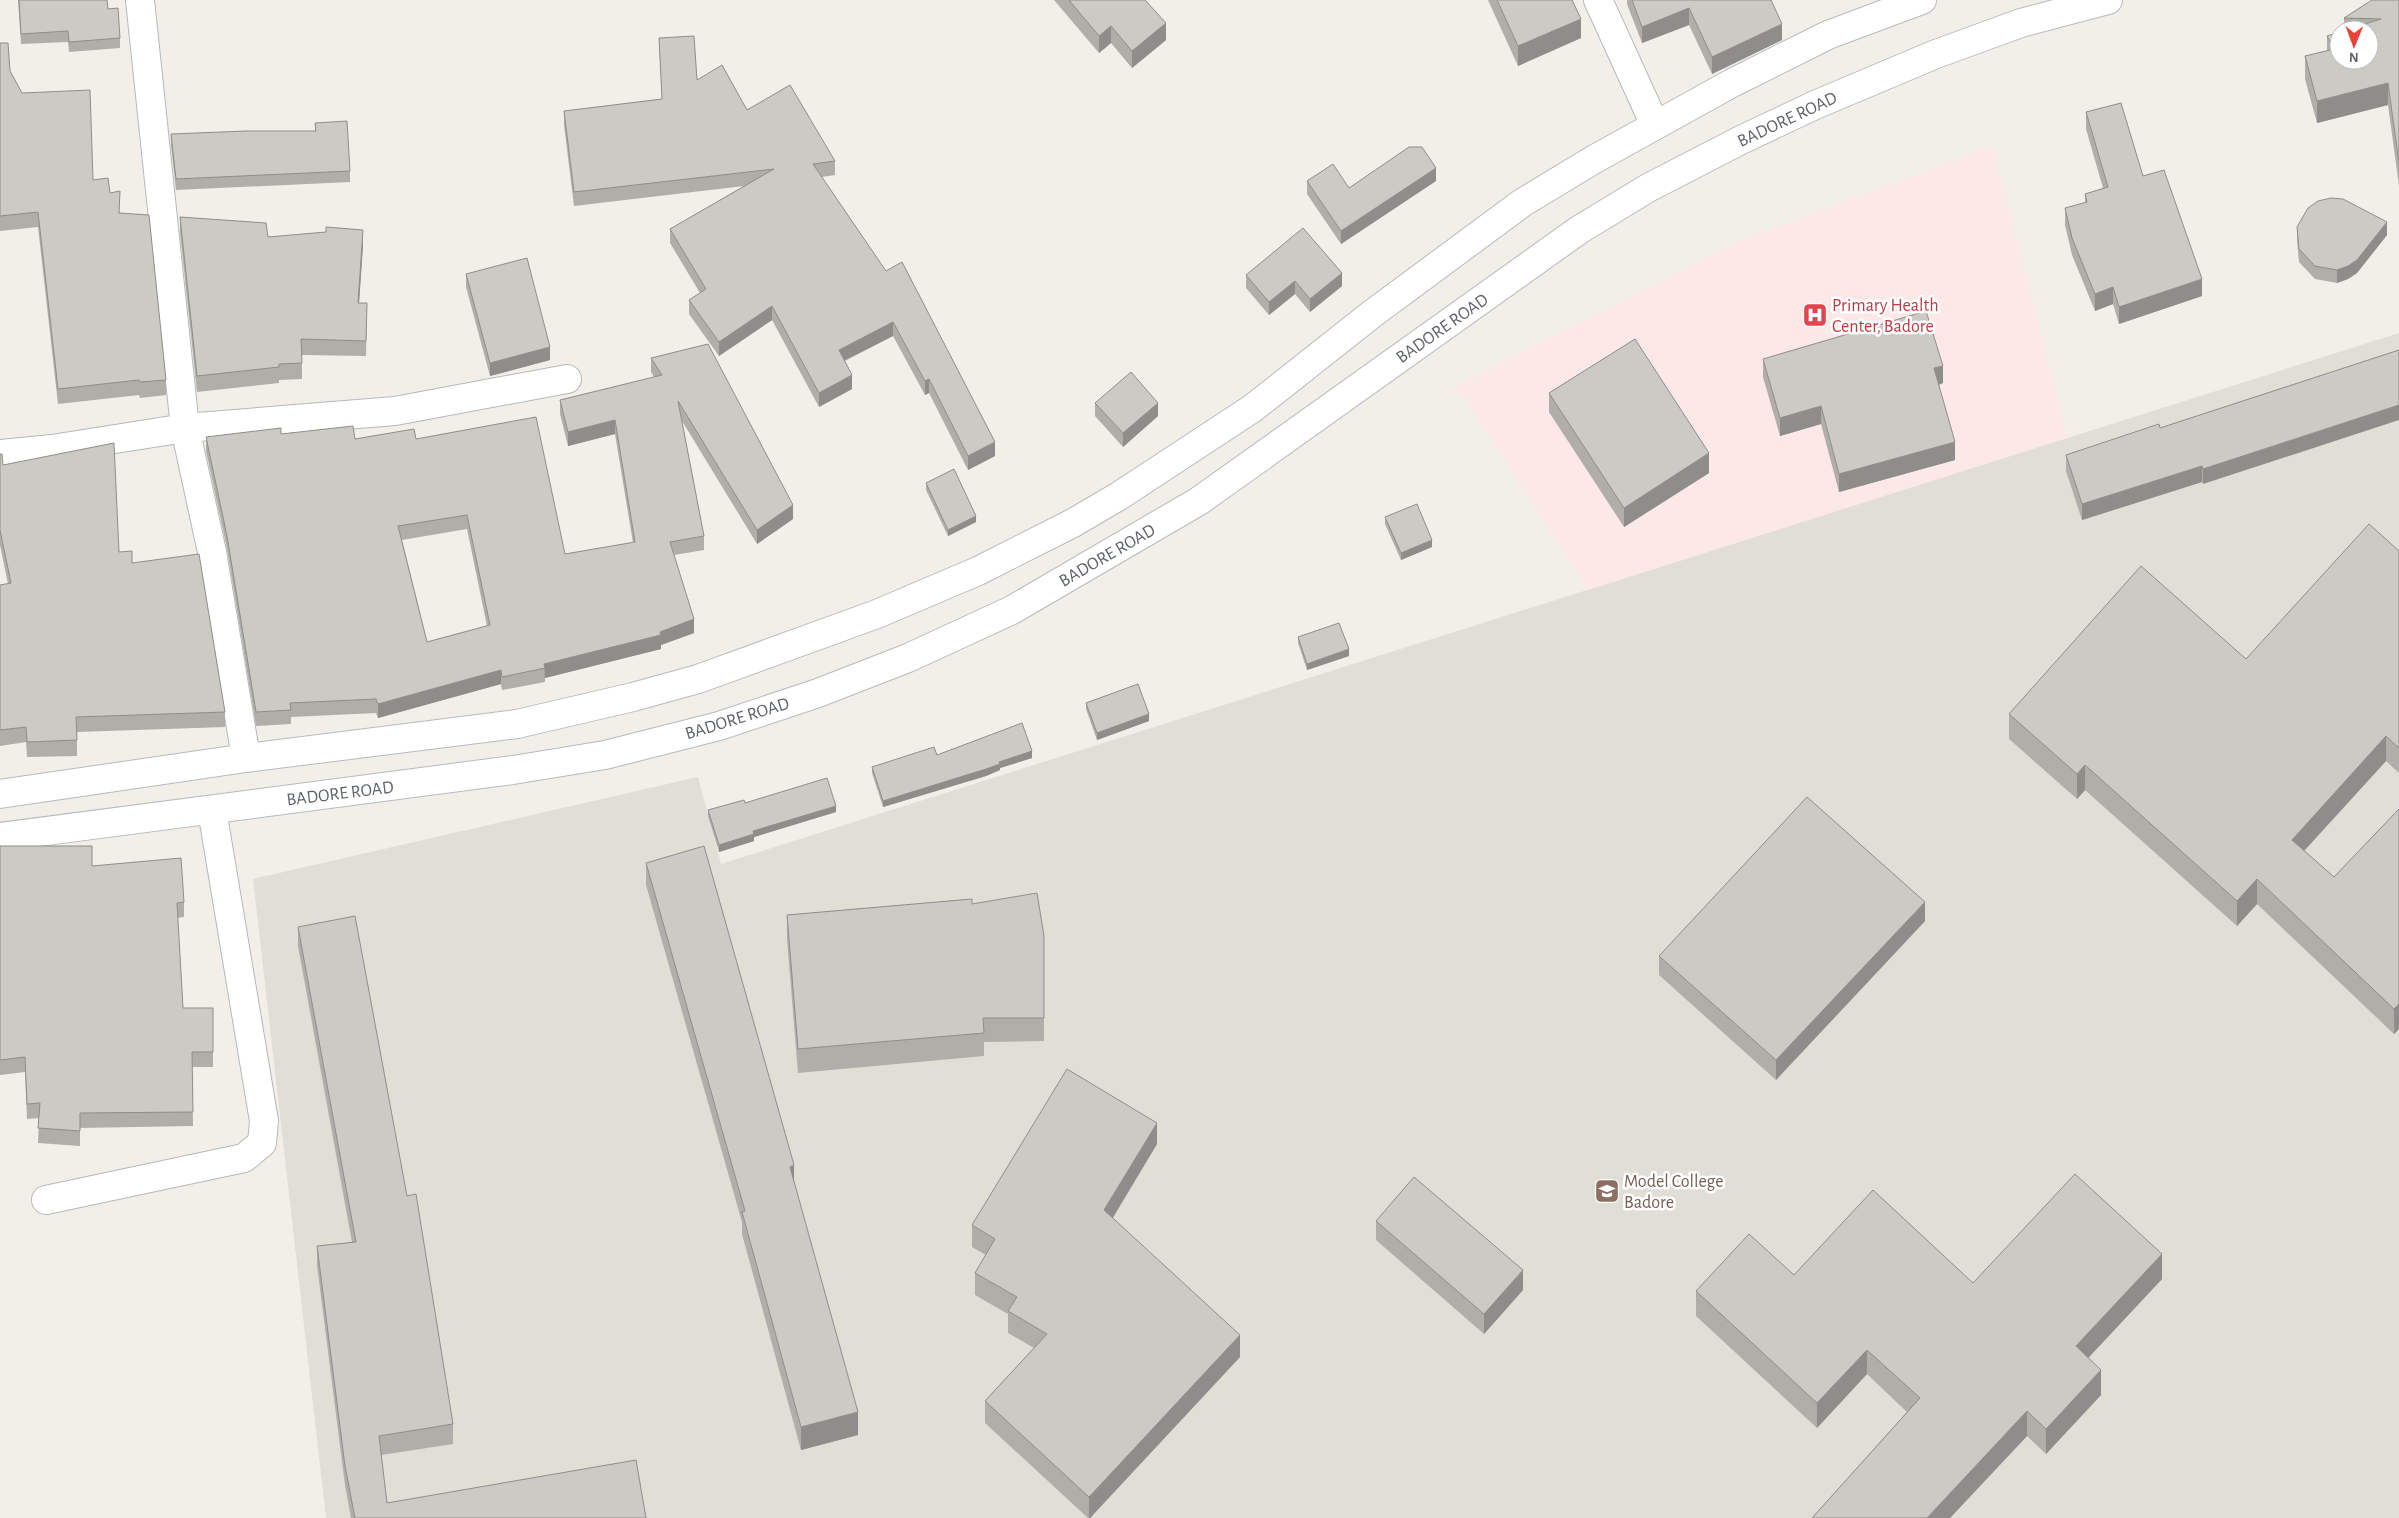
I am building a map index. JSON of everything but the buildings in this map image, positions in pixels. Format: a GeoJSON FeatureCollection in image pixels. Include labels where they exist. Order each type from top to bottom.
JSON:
{"type":"FeatureCollection","features":[{"type":"Feature","properties":{"kind":"main road"},"geometry":{"type":"LineString","coordinates":[[140,0],[185,428],[212,552],[246,758]]}},
{"type":"Feature","properties":{"kind":"main road"},"geometry":{"type":"LineString","coordinates":[[1598,0],[1655,126]]}},
{"type":"Feature","properties":{"kind":"main road"},"geometry":{"type":"LineString","coordinates":[[0,794],[246,758],[517,724],[633,697],[698,679],[877,614],[978,571],[1073,523],[1190,450],[1252,408],[1372,314],[1522,203],[1732,83],[1828,34],[1922,0]]}},
{"type":"Feature","properties":{"kind":"main road","name":"BADORE ROAD"},"geometry":{"type":"LineString","coordinates":[[0,837],[514,770],[604,755],[728,723],[818,694],[908,658],[1012,610],[1199,501],[1578,230],[1648,188],[1766,128],[1936,54],[2021,23],[2108,0]]}},
{"type":"Feature","properties":{"kind":"main road"},"geometry":{"type":"LineString","coordinates":[[0,454],[52,449],[185,428],[395,411],[567,379]]}},
{"type":"Feature","properties":{"kind":"main road"},"geometry":{"type":"LineString","coordinates":[[46,1200],[244,1158],[262,1143],[264,1121],[212,810]]}},
{"type":"Feature","properties":{"kind":"shaded area","name":"Primary Health Center, Badore"},"geometry":{"type":"Polygon","coordinates":[[[1993,146],[2067,438],[1588,590],[1460,391],[1448,390],[1742,240],[1993,146]]]}},
{"type":"Feature","properties":{"kind":"shaded area","name":"Model College Badore"},"geometry":{"type":"Polygon","coordinates":[[[2399,333],[2399,1518],[326,1518],[253,879],[698,777],[721,864],[2399,333]]]}},
{"type":"Feature","properties":{"kind":"place","name":"Primary Health Center, Badore"},"geometry":{"type":"Point","coordinates":[1815,315]}},
{"type":"Feature","properties":{"kind":"place","name":"Model College Badore"},"geometry":{"type":"Point","coordinates":[1607,1191]}}]}
